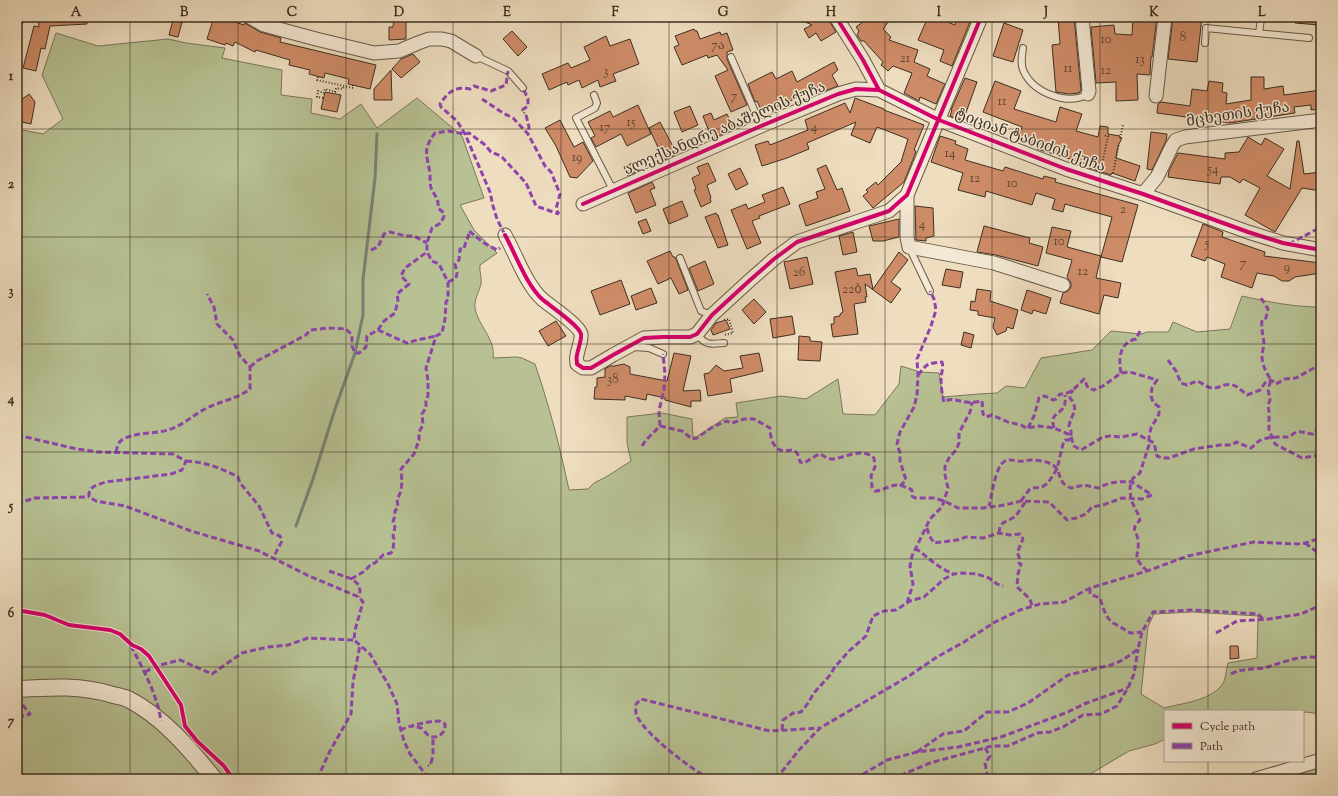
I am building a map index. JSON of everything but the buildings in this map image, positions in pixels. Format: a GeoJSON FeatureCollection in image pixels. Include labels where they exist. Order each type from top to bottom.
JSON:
{"type":"FeatureCollection","features":[{"type":"Feature","properties":{"kind":"street"},"geometry":{"type":"LineString","coordinates":[[250,17],[264,25],[374,53],[399,51],[418,42],[429,39],[442,39],[451,41],[476,56]]}},
{"type":"Feature","properties":{"kind":"street"},"geometry":{"type":"LineString","coordinates":[[836,17],[863,60],[879,90]]}},
{"type":"Feature","properties":{"kind":"street"},"geometry":{"type":"LineString","coordinates":[[980,17],[908,195],[907,237],[909,247],[994,262],[1064,286]]}},
{"type":"Feature","properties":{"kind":"street"},"geometry":{"type":"LineString","coordinates":[[1082,17],[1089,91],[1088,94]]}},
{"type":"Feature","properties":{"kind":"street"},"geometry":{"type":"LineString","coordinates":[[1156,96],[1165,17]]}},
{"type":"Feature","properties":{"kind":"street","name":"ალექსანდრე აბაშელის ქუჩა"},"geometry":{"type":"LineString","coordinates":[[583,204],[760,126],[838,94],[856,89],[879,90]]}},
{"type":"Feature","properties":{"kind":"street","name":"ტიციან ტაბიძის ქუჩა"},"geometry":{"type":"LineString","coordinates":[[879,90],[939,120],[1066,169],[1143,194],[1248,232],[1283,243],[1321,250]]}},
{"type":"Feature","properties":{"kind":"street","name":"მცხეთის ქუჩა"},"geometry":{"type":"LineString","coordinates":[[1143,194],[1157,177],[1176,140],[1185,137],[1321,120]]}},
{"type":"Feature","properties":{"kind":"street"},"geometry":{"type":"LineString","coordinates":[[505,235],[536,292],[541,298],[570,320],[580,331],[581,335],[577,355],[577,364],[583,368],[591,368],[644,338],[690,337],[697,334],[716,318],[774,259],[797,242],[888,211],[908,195]]}},
{"type":"Feature","properties":{"kind":"street"},"geometry":{"type":"LineString","coordinates":[[17,689],[51,686],[76,687],[102,691],[127,699],[161,721],[194,754],[214,779]]}},
{"type":"Feature","properties":{"kind":"street"},"geometry":{"type":"LineString","coordinates":[[1256,779],[1321,760]]}},
{"type":"Feature","properties":{"kind":"lane"},"geometry":{"type":"LineString","coordinates":[[1259,33],[1261,19]]}},
{"type":"Feature","properties":{"kind":"lane"},"geometry":{"type":"LineString","coordinates":[[1205,43],[1206,28],[1309,38]]}},
{"type":"Feature","properties":{"kind":"lane"},"geometry":{"type":"LineString","coordinates":[[1023,48],[1023,72],[1030,82],[1053,96],[1062,98],[1075,98],[1088,94]]}},
{"type":"Feature","properties":{"kind":"lane"},"geometry":{"type":"LineString","coordinates":[[476,56],[508,71],[523,88]]}},
{"type":"Feature","properties":{"kind":"lane"},"geometry":{"type":"LineString","coordinates":[[731,57],[760,126]]}},
{"type":"Feature","properties":{"kind":"lane"},"geometry":{"type":"LineString","coordinates":[[594,95],[597,102],[595,108],[576,118],[613,190]]}},
{"type":"Feature","properties":{"kind":"lane"},"geometry":{"type":"LineString","coordinates":[[909,247],[930,291]]}},
{"type":"Feature","properties":{"kind":"lane"},"geometry":{"type":"LineString","coordinates":[[680,258],[701,310],[716,318]]}},
{"type":"Feature","properties":{"kind":"lane"},"geometry":{"type":"LineString","coordinates":[[697,334],[703,341],[709,344],[724,343]]}},
{"type":"Feature","properties":{"kind":"lane"},"geometry":{"type":"LineString","coordinates":[[630,347],[649,348],[663,354]]}},
{"type":"Feature","properties":{"kind":"path"},"geometry":{"type":"LineString","coordinates":[[318,77],[317,80],[353,88],[353,85]]}},
{"type":"Feature","properties":{"kind":"path"},"geometry":{"type":"LineString","coordinates":[[323,98],[316,97],[318,91],[324,93],[325,89],[335,92],[336,88],[343,89],[344,86]]}},
{"type":"Feature","properties":{"kind":"path"},"geometry":{"type":"LineString","coordinates":[[522,110],[526,115]]}},
{"type":"Feature","properties":{"kind":"path"},"geometry":{"type":"LineString","coordinates":[[1120,138],[1123,125]]}},
{"type":"Feature","properties":{"kind":"path"},"geometry":{"type":"LineString","coordinates":[[1102,165],[1108,136],[1103,135]]}},
{"type":"Feature","properties":{"kind":"path"},"geometry":{"type":"LineString","coordinates":[[1114,170],[1119,144]]}},
{"type":"Feature","properties":{"kind":"path"},"geometry":{"type":"LineString","coordinates":[[716,318],[729,319],[733,333]]}},
{"type":"Feature","properties":{"kind":"path"},"geometry":{"type":"LineString","coordinates":[[1304,779],[1314,776],[1317,779]]}},
{"type":"Feature","properties":{"kind":"green space"},"geometry":{"type":"Polygon","coordinates":[[[56,33],[98,46],[168,39],[225,48],[222,58],[282,70],[281,95],[312,99],[311,113],[340,119],[361,104],[377,128],[417,98],[462,136],[484,198],[460,205],[474,230],[497,253],[480,265],[481,284],[475,305],[477,315],[492,345],[493,358],[517,357],[535,364],[554,426],[569,490],[588,489],[594,483],[631,461],[627,443],[627,417],[662,413],[692,419],[693,437],[696,437],[725,418],[738,417],[736,403],[781,396],[806,399],[838,379],[843,414],[875,415],[899,384],[901,366],[920,372],[939,373],[943,397],[997,393],[1006,386],[1025,388],[1041,358],[1092,350],[1111,331],[1141,334],[1147,332],[1168,332],[1173,322],[1197,332],[1230,329],[1242,296],[1281,304],[1321,307],[1321,714],[1304,713],[1304,710],[1164,710],[1164,740],[1155,744],[1129,751],[1082,779],[17,779],[17,697],[65,694],[126,704],[150,718],[158,712],[129,692],[98,683],[71,680],[17,682],[17,129],[43,134],[63,119],[42,75],[56,33]],[[1192,612],[1154,614],[1148,627],[1141,694],[1164,708],[1195,701],[1210,695],[1222,685],[1228,663],[1257,658],[1258,616],[1192,612]]]}},
{"type":"Feature","properties":{"kind":"green space"},"geometry":{"type":"Polygon","coordinates":[[[1321,766],[1321,779],[1279,779],[1321,766]]]}},
{"type":"Feature","properties":{"kind":"waterway"},"geometry":{"type":"LineString","coordinates":[[296,526],[355,353],[363,315],[363,280],[375,178],[377,134]]}},
{"type":"Feature","properties":{"kind":"marked path"},"geometry":{"type":"LineString","coordinates":[[505,235],[497,219],[490,192],[465,134],[457,121],[441,107],[440,104],[449,93],[456,89],[470,89],[474,86],[491,91],[506,85],[508,71]]}},
{"type":"Feature","properties":{"kind":"marked path"},"geometry":{"type":"LineString","coordinates":[[522,110],[528,106],[528,99],[523,88]]}},
{"type":"Feature","properties":{"kind":"marked path"},"geometry":{"type":"LineString","coordinates":[[482,99],[513,118],[528,134],[545,166],[551,172],[560,194],[556,209],[559,214]]}},
{"type":"Feature","properties":{"kind":"marked path"},"geometry":{"type":"LineString","coordinates":[[526,115],[529,127],[528,134]]}},
{"type":"Feature","properties":{"kind":"marked path"},"geometry":{"type":"LineString","coordinates":[[351,579],[365,571],[371,564],[375,563],[383,555],[391,553],[393,550],[393,536],[395,527],[393,522],[395,511],[398,507],[397,499],[401,489],[401,469],[414,454],[419,440],[419,432],[423,425],[422,414],[426,408],[428,396],[426,368],[436,336],[442,333],[445,319],[446,302],[448,299],[448,282],[439,264],[432,261],[427,252],[427,243],[432,228],[441,223],[444,216],[444,213],[438,208],[437,200],[431,186],[426,154],[431,139],[435,133],[448,131],[465,134],[469,133],[484,144],[491,152],[501,156],[526,183],[536,206],[559,214]]}},
{"type":"Feature","properties":{"kind":"marked path"},"geometry":{"type":"LineString","coordinates":[[1289,244],[1321,227]]}},
{"type":"Feature","properties":{"kind":"marked path"},"geometry":{"type":"LineString","coordinates":[[448,282],[456,278],[457,273],[455,264],[459,260],[460,249],[464,249],[469,231],[484,243],[497,250],[500,248]]}},
{"type":"Feature","properties":{"kind":"marked path"},"geometry":{"type":"LineString","coordinates":[[371,250],[378,247],[384,234],[390,232],[406,236],[414,236],[427,243]]}},
{"type":"Feature","properties":{"kind":"marked path"},"geometry":{"type":"LineString","coordinates":[[378,330],[384,321],[395,313],[398,300],[397,294],[409,284],[401,276],[405,268],[427,252]]}},
{"type":"Feature","properties":{"kind":"marked path"},"geometry":{"type":"LineString","coordinates":[[900,486],[906,480],[900,461],[900,453],[897,444],[900,432],[914,407],[917,395],[917,359],[936,310],[934,299],[930,291]]}},
{"type":"Feature","properties":{"kind":"marked path"},"geometry":{"type":"LineString","coordinates":[[116,452],[117,446],[123,439],[134,435],[168,430],[183,423],[205,409],[240,395],[250,389],[250,367],[240,356],[233,340],[217,324],[214,307],[207,294]]}},
{"type":"Feature","properties":{"kind":"marked path"},"geometry":{"type":"LineString","coordinates":[[1261,298],[1268,309],[1266,318],[1262,320],[1264,343],[1262,354],[1266,371],[1271,380],[1268,389],[1270,400],[1268,405],[1269,430],[1275,444],[1302,458],[1321,455]]}},
{"type":"Feature","properties":{"kind":"marked path"},"geometry":{"type":"LineString","coordinates":[[250,367],[257,361],[306,335],[310,330],[328,328],[346,329],[352,335],[352,346],[355,353],[359,353],[366,347],[367,336],[378,330],[407,343],[436,336]]}},
{"type":"Feature","properties":{"kind":"marked path"},"geometry":{"type":"LineString","coordinates":[[1121,373],[1120,356],[1123,347],[1126,343],[1136,339],[1140,331]]}},
{"type":"Feature","properties":{"kind":"marked path"},"geometry":{"type":"LineString","coordinates":[[660,426],[659,411],[664,389],[665,374],[663,354]]}},
{"type":"Feature","properties":{"kind":"marked path"},"geometry":{"type":"LineString","coordinates":[[1168,360],[1176,371],[1181,383],[1187,385],[1197,381],[1213,388],[1231,385],[1237,387],[1247,395],[1260,390],[1265,383],[1271,380],[1276,384],[1285,379],[1296,378],[1320,365],[1321,358]]}},
{"type":"Feature","properties":{"kind":"marked path"},"geometry":{"type":"LineString","coordinates":[[918,375],[928,365],[942,362],[941,384],[944,402],[952,400],[970,402],[982,401],[983,414],[986,417],[992,415],[1026,428],[1039,426],[1054,428],[1068,434],[1071,437],[1074,446],[1081,450],[1103,437],[1121,437],[1137,434],[1154,443],[1157,456],[1169,458],[1194,449],[1220,445],[1232,445],[1236,442],[1251,448],[1259,441],[1266,438],[1289,437],[1298,432],[1313,434],[1317,429],[1321,428]]}},
{"type":"Feature","properties":{"kind":"marked path"},"geometry":{"type":"LineString","coordinates":[[1028,428],[1034,416],[1039,398],[1045,396],[1053,400],[1056,399],[1060,394],[1073,390],[1084,379],[1088,388],[1094,390],[1103,386],[1121,373],[1130,372],[1157,380],[1152,388],[1151,396],[1153,402],[1159,407],[1159,414],[1151,428],[1149,445],[1140,473],[1133,478],[1130,487],[1131,500],[1140,520],[1134,528],[1138,540],[1137,558],[1147,571]]}},
{"type":"Feature","properties":{"kind":"marked path"},"geometry":{"type":"LineString","coordinates":[[1021,501],[1029,490],[1042,487],[1048,483],[1057,469],[1063,444],[1065,440],[1069,440],[1071,437],[1069,426],[1075,409],[1070,398],[1070,394],[1073,390]]}},
{"type":"Feature","properties":{"kind":"marked path"},"geometry":{"type":"LineString","coordinates":[[1054,428],[1054,418],[1064,407],[1065,395]]}},
{"type":"Feature","properties":{"kind":"marked path"},"geometry":{"type":"LineString","coordinates":[[907,603],[913,584],[910,566],[912,556],[930,519],[942,507],[948,488],[945,475],[945,466],[959,443],[959,433],[970,412],[972,402]]}},
{"type":"Feature","properties":{"kind":"marked path"},"geometry":{"type":"LineString","coordinates":[[642,446],[660,426],[682,431],[692,439],[697,438],[711,428],[726,421],[732,423],[744,419],[754,419],[770,428],[773,442],[777,448],[784,451],[792,450],[798,455],[800,462],[804,463],[819,454],[831,459],[864,453],[874,458],[875,467],[871,476],[872,487],[875,491],[899,485],[912,490],[912,496],[915,498],[934,498],[958,508],[983,508],[1021,501],[1049,502],[1067,520],[1086,514],[1092,507],[1103,505],[1122,498],[1142,499],[1152,495],[1132,482],[1115,482],[1098,488],[1084,485],[1071,488],[1063,483],[1057,469],[1050,463],[1038,460],[1009,460],[1002,464],[996,475],[989,506]]}},
{"type":"Feature","properties":{"kind":"marked path"},"geometry":{"type":"LineString","coordinates":[[17,435],[77,449],[98,452],[173,454],[186,461],[182,470],[171,474],[106,482],[92,488],[90,490],[89,497],[96,501],[125,506],[191,531],[259,551],[309,576],[359,597],[363,602],[355,630],[354,640],[370,654],[388,684],[397,704],[399,723],[404,741],[410,754],[429,779]]}},
{"type":"Feature","properties":{"kind":"marked path"},"geometry":{"type":"LineString","coordinates":[[186,461],[213,466],[238,477],[240,483],[259,506],[272,533],[280,536],[282,541],[273,558]]}},
{"type":"Feature","properties":{"kind":"marked path"},"geometry":{"type":"LineString","coordinates":[[17,504],[34,498],[89,497]]}},
{"type":"Feature","properties":{"kind":"marked path"},"geometry":{"type":"LineString","coordinates":[[999,533],[1002,524],[1016,515],[1026,501]]}},
{"type":"Feature","properties":{"kind":"marked path"},"geometry":{"type":"LineString","coordinates":[[927,528],[934,543],[957,540],[966,537],[983,538],[999,533],[1010,535],[1020,534],[1023,539],[1017,553],[1019,556],[1019,563],[1021,564],[1018,574],[1017,587],[1030,599],[1032,606]]}},
{"type":"Feature","properties":{"kind":"marked path"},"geometry":{"type":"LineString","coordinates":[[776,779],[799,750],[820,728],[909,676],[937,657],[995,622],[1020,610],[1040,604],[1064,602],[1090,588],[1147,571],[1188,556],[1254,542],[1297,544],[1321,538]]}},
{"type":"Feature","properties":{"kind":"marked path"},"geometry":{"type":"LineString","coordinates":[[1305,543],[1321,555]]}},
{"type":"Feature","properties":{"kind":"marked path"},"geometry":{"type":"LineString","coordinates":[[915,548],[938,566],[954,574]]}},
{"type":"Feature","properties":{"kind":"marked path"},"geometry":{"type":"LineString","coordinates":[[329,571],[352,579],[359,585],[359,597]]}},
{"type":"Feature","properties":{"kind":"marked path"},"geometry":{"type":"LineString","coordinates":[[782,730],[783,720],[793,713],[801,712],[813,694],[831,674],[834,668],[849,651],[866,636],[873,616],[884,611],[896,610],[910,601],[924,597],[944,579],[954,574],[977,574],[989,578],[997,584],[1003,586]]}},
{"type":"Feature","properties":{"kind":"marked path"},"geometry":{"type":"LineString","coordinates":[[1090,588],[1090,594],[1100,598],[1106,615],[1110,621],[1130,633],[1142,632]]}},
{"type":"Feature","properties":{"kind":"marked path"},"geometry":{"type":"LineString","coordinates":[[1216,633],[1237,621],[1269,619],[1301,614],[1321,605]]}},
{"type":"Feature","properties":{"kind":"marked path"},"geometry":{"type":"LineString","coordinates":[[917,752],[943,734],[964,731],[987,712],[1008,712],[1028,703],[1068,675],[1111,665],[1123,660],[1138,649],[1142,632],[1153,612],[1193,610],[1258,614],[1263,619]]}},
{"type":"Feature","properties":{"kind":"marked path"},"geometry":{"type":"LineString","coordinates":[[145,672],[156,666],[180,660],[212,674],[242,653],[268,647],[288,645],[308,638],[354,640]]}},
{"type":"Feature","properties":{"kind":"marked path"},"geometry":{"type":"LineString","coordinates":[[317,779],[330,751],[351,714],[353,682],[360,645]]}},
{"type":"Feature","properties":{"kind":"marked path"},"geometry":{"type":"LineString","coordinates":[[131,646],[153,691],[161,721]]}},
{"type":"Feature","properties":{"kind":"marked path"},"geometry":{"type":"LineString","coordinates":[[892,779],[930,763],[992,746],[1008,746],[1037,733],[1050,732],[1063,727],[1083,715],[1101,714],[1117,706],[1128,688],[1134,674],[1138,649]]}},
{"type":"Feature","properties":{"kind":"marked path"},"geometry":{"type":"LineString","coordinates":[[1231,674],[1243,670],[1264,668],[1299,658],[1321,658]]}},
{"type":"Feature","properties":{"kind":"marked path"},"geometry":{"type":"LineString","coordinates":[[855,779],[887,760],[917,752],[958,747],[1001,737],[1128,688]]}},
{"type":"Feature","properties":{"kind":"marked path"},"geometry":{"type":"LineString","coordinates":[[17,698],[30,714],[17,718]]}},
{"type":"Feature","properties":{"kind":"marked path"},"geometry":{"type":"LineString","coordinates":[[710,779],[692,768],[670,751],[642,724],[636,715],[636,704],[641,699],[770,731],[820,728]]}},
{"type":"Feature","properties":{"kind":"marked path"},"geometry":{"type":"LineString","coordinates":[[400,730],[410,726],[430,722],[440,721],[445,724],[444,730],[438,737],[431,737],[423,729],[411,726]]}},
{"type":"Feature","properties":{"kind":"marked path"},"geometry":{"type":"LineString","coordinates":[[431,763],[433,756],[433,737]]}},
{"type":"Feature","properties":{"kind":"marked path"},"geometry":{"type":"LineString","coordinates":[[985,748],[990,756],[985,763],[988,779]]}},
{"type":"Feature","properties":{"kind":"cycle path"},"geometry":{"type":"LineString","coordinates":[[836,17],[863,60],[879,90],[939,120],[1066,169],[1143,194],[1248,232],[1283,243],[1321,250]]}},
{"type":"Feature","properties":{"kind":"cycle path"},"geometry":{"type":"LineString","coordinates":[[505,235],[526,277],[536,293],[579,330],[581,336],[577,364],[583,368],[591,368],[644,338],[690,337],[697,334],[712,315],[774,259],[797,242],[889,211],[907,195],[980,17]]}},
{"type":"Feature","properties":{"kind":"cycle path"},"geometry":{"type":"LineString","coordinates":[[583,204],[838,94],[856,89],[879,90]]}},
{"type":"Feature","properties":{"kind":"cycle path"},"geometry":{"type":"LineString","coordinates":[[17,610],[45,615],[69,625],[110,630],[120,634],[132,645],[141,649],[149,656],[181,705],[185,726],[197,741],[224,766],[233,779]]}}]}
